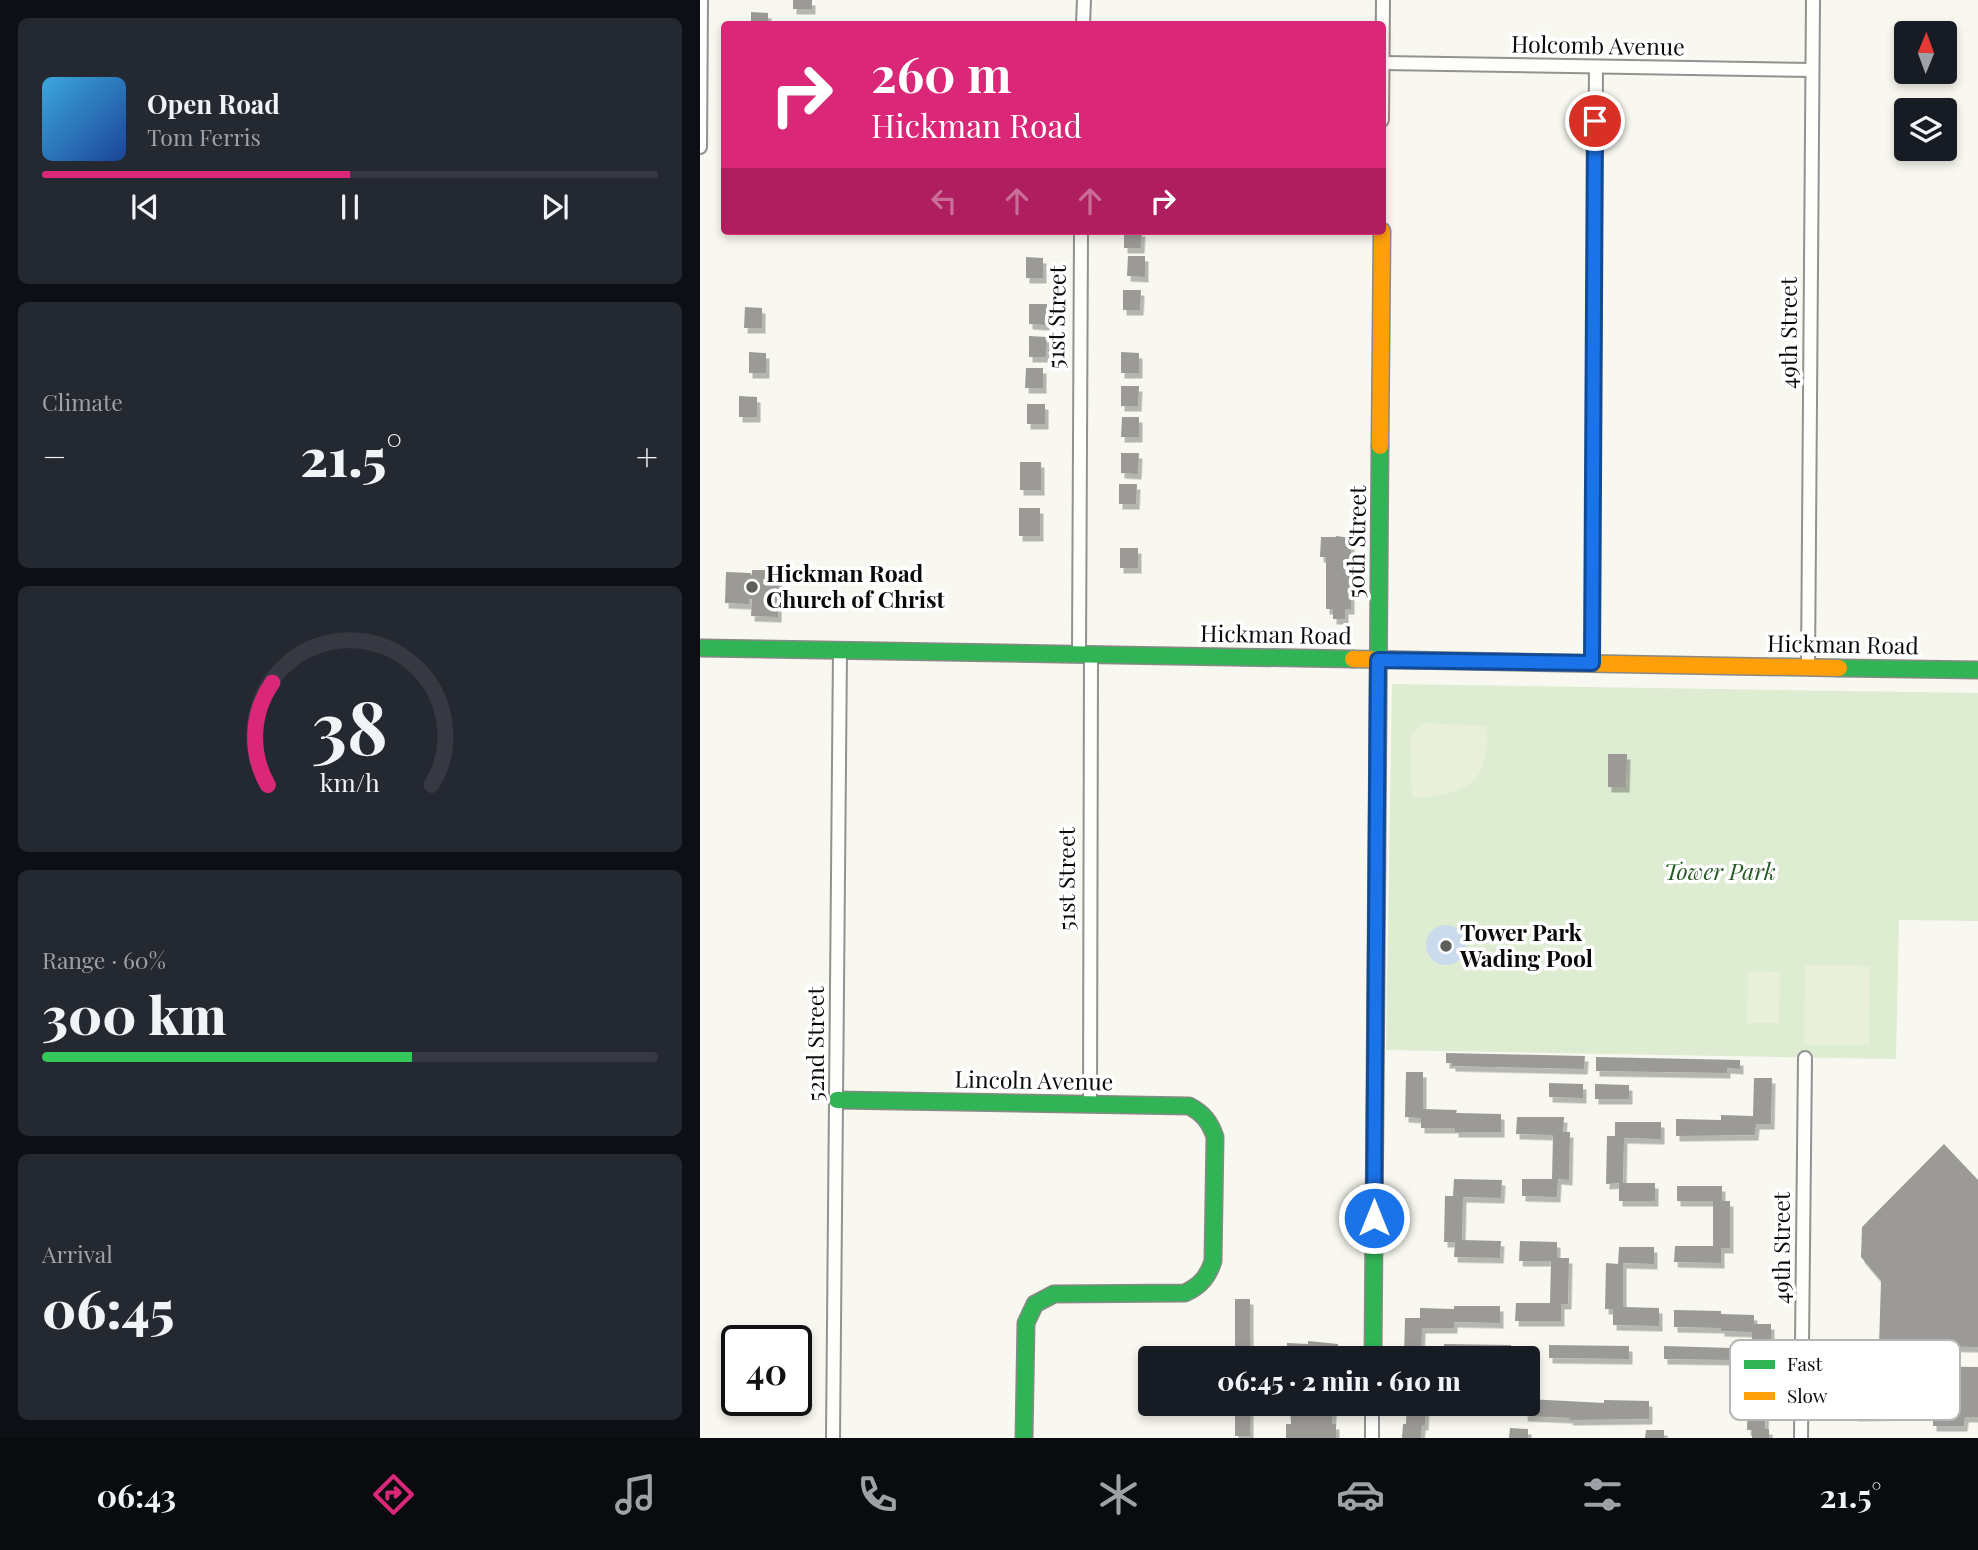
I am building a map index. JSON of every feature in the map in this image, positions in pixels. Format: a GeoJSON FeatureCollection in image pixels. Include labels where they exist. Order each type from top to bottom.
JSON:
{"type":"FeatureCollection","features":[{"type":"Feature","properties":{"kind":"street"},"geometry":{"type":"LineString","coordinates":[[700,148],[701,0]]}},
{"type":"Feature","properties":{"kind":"street"},"geometry":{"type":"LineString","coordinates":[[1083,21],[1084,0]]}},
{"type":"Feature","properties":{"kind":"street"},"geometry":{"type":"LineString","coordinates":[[1383,0],[1383,21]]}},
{"type":"Feature","properties":{"kind":"street","name":"49th Street"},"geometry":{"type":"LineString","coordinates":[[1808,667],[1813,0]]}},
{"type":"Feature","properties":{"kind":"street","name":"Holcomb Avenue"},"geometry":{"type":"LineString","coordinates":[[1386,63],[1812,70]]}},
{"type":"Feature","properties":{"kind":"street"},"geometry":{"type":"LineString","coordinates":[[1592,663],[1596,66]]}},
{"type":"Feature","properties":{"kind":"street","name":"51st Street"},"geometry":{"type":"LineString","coordinates":[[1081,235],[1090,1104]]}},
{"type":"Feature","properties":{"kind":"street","name":"50th Street"},"geometry":{"type":"LineString","coordinates":[[1373,1346],[1382,235]]}},
{"type":"Feature","properties":{"kind":"street","name":"Hickman Road"},"geometry":{"type":"LineString","coordinates":[[700,648],[1978,670]]}},
{"type":"Feature","properties":{"kind":"street","name":"52nd Street"},"geometry":{"type":"LineString","coordinates":[[833,1438],[840,650]]}},
{"type":"Feature","properties":{"kind":"street","name":"49th Street"},"geometry":{"type":"LineString","coordinates":[[1802,1340],[1805,1058]]}},
{"type":"Feature","properties":{"kind":"street","name":"Lincoln Avenue"},"geometry":{"type":"LineString","coordinates":[[837,1100],[1189,1106],[1207,1119],[1215,1137],[1213,1261],[1205,1280],[1185,1293],[1054,1294],[1035,1304],[1026,1323],[1024,1438]]}},
{"type":"Feature","properties":{"kind":"street"},"geometry":{"type":"LineString","coordinates":[[1372,1416],[1372,1438]]}},
{"type":"Feature","properties":{"kind":"street","name":"49th Street"},"geometry":{"type":"LineString","coordinates":[[1801,1420],[1801,1438]]}},
{"type":"Feature","properties":{"kind":"green space","name":"Tower Park"},"geometry":{"type":"Polygon","coordinates":[[[1392,684],[1978,693],[1978,921],[1899,920],[1896,1059],[1386,1050],[1392,684]]]}},
{"type":"Feature","properties":{"kind":"green space"},"geometry":{"type":"Polygon","coordinates":[[[1426,723],[1486,726],[1487,745],[1479,773],[1471,783],[1446,794],[1412,798],[1410,737],[1418,726],[1426,723]]]}},
{"type":"Feature","properties":{"kind":"green space"},"geometry":{"type":"Polygon","coordinates":[[[1805,965],[1870,966],[1869,1045],[1804,1045],[1805,965]]]}},
{"type":"Feature","properties":{"kind":"green space"},"geometry":{"type":"Polygon","coordinates":[[[1748,971],[1780,972],[1779,1023],[1747,1023],[1748,971]]]}},
{"type":"Feature","properties":{"kind":"water","name":"Tower Park Wading Pool"},"geometry":{"type":"Polygon","coordinates":[[[1446,925],[1460,931],[1466,945],[1460,959],[1446,965],[1432,959],[1426,945],[1432,931],[1446,925]]]}},
{"type":"Feature","properties":{"kind":"building"},"geometry":{"type":"Polygon","coordinates":[[[793,0],[812,0],[812,9],[793,9],[793,0]]]}},
{"type":"Feature","properties":{"kind":"building"},"geometry":{"type":"Polygon","coordinates":[[[751,12],[768,13],[768,21],[751,21],[751,12]]]}},
{"type":"Feature","properties":{"kind":"building"},"geometry":{"type":"Polygon","coordinates":[[[1124,235],[1142,235],[1141,248],[1124,248],[1124,235]]]}},
{"type":"Feature","properties":{"kind":"building"},"geometry":{"type":"Polygon","coordinates":[[[1128,256],[1145,256],[1145,277],[1127,276],[1128,256]]]}},
{"type":"Feature","properties":{"kind":"building"},"geometry":{"type":"Polygon","coordinates":[[[1026,257],[1043,258],[1043,278],[1026,278],[1026,257]]]}},
{"type":"Feature","properties":{"kind":"building"},"geometry":{"type":"Polygon","coordinates":[[[1123,290],[1141,290],[1140,310],[1123,310],[1123,290]]]}},
{"type":"Feature","properties":{"kind":"building"},"geometry":{"type":"Polygon","coordinates":[[[1029,304],[1047,304],[1046,325],[1029,324],[1029,304]]]}},
{"type":"Feature","properties":{"kind":"building"},"geometry":{"type":"Polygon","coordinates":[[[745,307],[762,308],[762,328],[744,328],[745,307]]]}},
{"type":"Feature","properties":{"kind":"building"},"geometry":{"type":"Polygon","coordinates":[[[1029,336],[1047,337],[1046,357],[1029,357],[1029,336]]]}},
{"type":"Feature","properties":{"kind":"building"},"geometry":{"type":"Polygon","coordinates":[[[749,352],[766,353],[766,373],[749,373],[749,352]]]}},
{"type":"Feature","properties":{"kind":"building"},"geometry":{"type":"Polygon","coordinates":[[[1121,352],[1139,353],[1139,373],[1121,373],[1121,352]]]}},
{"type":"Feature","properties":{"kind":"building"},"geometry":{"type":"Polygon","coordinates":[[[1026,368],[1043,368],[1043,388],[1025,388],[1026,368]]]}},
{"type":"Feature","properties":{"kind":"building"},"geometry":{"type":"Polygon","coordinates":[[[1121,386],[1139,386],[1138,406],[1121,406],[1121,386]]]}},
{"type":"Feature","properties":{"kind":"building"},"geometry":{"type":"Polygon","coordinates":[[[739,396],[757,397],[757,417],[739,417],[739,396]]]}},
{"type":"Feature","properties":{"kind":"building"},"geometry":{"type":"Polygon","coordinates":[[[1027,404],[1045,404],[1045,424],[1027,424],[1027,404]]]}},
{"type":"Feature","properties":{"kind":"building"},"geometry":{"type":"Polygon","coordinates":[[[1122,417],[1139,417],[1139,437],[1121,437],[1122,417]]]}},
{"type":"Feature","properties":{"kind":"building"},"geometry":{"type":"Polygon","coordinates":[[[1121,453],[1139,453],[1138,474],[1121,473],[1121,453]]]}},
{"type":"Feature","properties":{"kind":"building"},"geometry":{"type":"Polygon","coordinates":[[[1020,462],[1041,462],[1041,490],[1020,490],[1020,462]]]}},
{"type":"Feature","properties":{"kind":"building"},"geometry":{"type":"Polygon","coordinates":[[[1119,484],[1137,484],[1136,504],[1119,504],[1119,484]]]}},
{"type":"Feature","properties":{"kind":"building"},"geometry":{"type":"Polygon","coordinates":[[[1019,508],[1040,508],[1040,536],[1019,536],[1019,508]]]}},
{"type":"Feature","properties":{"kind":"building"},"geometry":{"type":"Polygon","coordinates":[[[1321,537],[1351,538],[1351,609],[1345,609],[1345,619],[1333,619],[1333,609],[1326,609],[1326,557],[1320,557],[1321,537]]]}},
{"type":"Feature","properties":{"kind":"building"},"geometry":{"type":"Polygon","coordinates":[[[1120,548],[1138,548],[1138,568],[1120,568],[1120,548]]]}},
{"type":"Feature","properties":{"kind":"building","name":"Hickman Road Church of Christ"},"geometry":{"type":"Polygon","coordinates":[[[752,570],[779,570],[778,617],[751,616],[752,599],[749,599],[749,604],[725,603],[726,572],[752,575],[752,570]]]}},
{"type":"Feature","properties":{"kind":"building"},"geometry":{"type":"Polygon","coordinates":[[[1608,754],[1627,754],[1626,787],[1608,787],[1608,754]]]}},
{"type":"Feature","properties":{"kind":"building"},"geometry":{"type":"Polygon","coordinates":[[[1446,1053],[1585,1056],[1584,1069],[1452,1066],[1452,1063],[1446,1063],[1446,1053]]]}},
{"type":"Feature","properties":{"kind":"building"},"geometry":{"type":"Polygon","coordinates":[[[1596,1057],[1740,1060],[1740,1069],[1727,1068],[1727,1073],[1596,1071],[1596,1057]]]}},
{"type":"Feature","properties":{"kind":"building"},"geometry":{"type":"Polygon","coordinates":[[[1406,1072],[1423,1072],[1423,1109],[1501,1114],[1501,1132],[1455,1132],[1455,1128],[1421,1128],[1421,1118],[1405,1117],[1406,1072]]]}},
{"type":"Feature","properties":{"kind":"building"},"geometry":{"type":"Polygon","coordinates":[[[1754,1078],[1772,1078],[1771,1124],[1756,1124],[1755,1135],[1676,1136],[1676,1119],[1721,1120],[1721,1115],[1753,1116],[1754,1078]]]}},
{"type":"Feature","properties":{"kind":"building"},"geometry":{"type":"Polygon","coordinates":[[[1549,1083],[1583,1084],[1583,1098],[1549,1097],[1549,1083]]]}},
{"type":"Feature","properties":{"kind":"building"},"geometry":{"type":"Polygon","coordinates":[[[1595,1084],[1629,1085],[1629,1099],[1595,1099],[1595,1084]]]}},
{"type":"Feature","properties":{"kind":"building"},"geometry":{"type":"Polygon","coordinates":[[[1517,1117],[1564,1117],[1563,1132],[1570,1132],[1569,1180],[1558,1179],[1557,1197],[1522,1196],[1522,1179],[1552,1179],[1553,1135],[1516,1134],[1517,1117]]]}},
{"type":"Feature","properties":{"kind":"building"},"geometry":{"type":"Polygon","coordinates":[[[1615,1122],[1661,1122],[1661,1139],[1624,1138],[1623,1183],[1655,1183],[1655,1201],[1619,1201],[1619,1183],[1606,1184],[1607,1136],[1615,1136],[1615,1122]]]}},
{"type":"Feature","properties":{"kind":"building"},"geometry":{"type":"Polygon","coordinates":[[[1944,1144],[1978,1180],[1978,1347],[1960,1347],[1960,1340],[1879,1340],[1881,1281],[1861,1257],[1862,1227],[1944,1144]]]}},
{"type":"Feature","properties":{"kind":"building"},"geometry":{"type":"Polygon","coordinates":[[[1454,1179],[1502,1180],[1501,1198],[1463,1197],[1462,1240],[1501,1241],[1500,1258],[1454,1257],[1455,1242],[1444,1242],[1445,1196],[1453,1196],[1454,1179]]]}},
{"type":"Feature","properties":{"kind":"building"},"geometry":{"type":"Polygon","coordinates":[[[1677,1186],[1722,1186],[1722,1201],[1730,1201],[1730,1248],[1721,1248],[1721,1263],[1674,1262],[1675,1246],[1713,1246],[1713,1201],[1677,1201],[1677,1186]]]}},
{"type":"Feature","properties":{"kind":"building"},"geometry":{"type":"Polygon","coordinates":[[[1520,1241],[1557,1242],[1557,1258],[1569,1258],[1568,1304],[1561,1304],[1561,1321],[1515,1321],[1516,1303],[1550,1303],[1551,1261],[1519,1261],[1520,1241]]]}},
{"type":"Feature","properties":{"kind":"building"},"geometry":{"type":"Polygon","coordinates":[[[1619,1247],[1654,1247],[1654,1264],[1623,1263],[1623,1307],[1659,1308],[1659,1326],[1613,1325],[1613,1309],[1605,1309],[1606,1263],[1618,1264],[1619,1247]]]}},
{"type":"Feature","properties":{"kind":"building"},"geometry":{"type":"Polygon","coordinates":[[[1235,1299],[1250,1299],[1250,1346],[1235,1346],[1235,1299]]]}},
{"type":"Feature","properties":{"kind":"building"},"geometry":{"type":"Polygon","coordinates":[[[1454,1306],[1500,1306],[1500,1323],[1454,1322],[1454,1328],[1422,1328],[1421,1346],[1404,1346],[1405,1318],[1420,1318],[1420,1308],[1454,1309],[1454,1306]]]}},
{"type":"Feature","properties":{"kind":"building"},"geometry":{"type":"Polygon","coordinates":[[[1674,1310],[1754,1315],[1754,1324],[1771,1324],[1771,1340],[1752,1340],[1752,1332],[1674,1327],[1674,1310]]]}},
{"type":"Feature","properties":{"kind":"building"},"geometry":{"type":"Polygon","coordinates":[[[1308,1341],[1338,1346],[1287,1346],[1287,1343],[1308,1344],[1308,1341]]]}},
{"type":"Feature","properties":{"kind":"building"},"geometry":{"type":"Polygon","coordinates":[[[1444,1344],[1511,1345],[1511,1346],[1444,1344]]]}},
{"type":"Feature","properties":{"kind":"building"},"geometry":{"type":"Polygon","coordinates":[[[1549,1345],[1629,1346],[1629,1359],[1549,1358],[1549,1345]]]}},
{"type":"Feature","properties":{"kind":"building"},"geometry":{"type":"Polygon","coordinates":[[[1664,1346],[1730,1348],[1730,1360],[1664,1359],[1664,1346]]]}},
{"type":"Feature","properties":{"kind":"building"},"geometry":{"type":"Polygon","coordinates":[[[1960,1367],[1978,1367],[1978,1417],[1965,1417],[1964,1426],[1933,1426],[1933,1420],[1960,1420],[1960,1367]]]}},
{"type":"Feature","properties":{"kind":"building"},"geometry":{"type":"Polygon","coordinates":[[[1540,1400],[1604,1403],[1604,1400],[1649,1401],[1649,1419],[1569,1420],[1570,1418],[1524,1416],[1540,1416],[1540,1400]]]}},
{"type":"Feature","properties":{"kind":"building"},"geometry":{"type":"Polygon","coordinates":[[[1235,1416],[1250,1416],[1250,1436],[1235,1436],[1235,1416]]]}},
{"type":"Feature","properties":{"kind":"building"},"geometry":{"type":"Polygon","coordinates":[[[1291,1416],[1333,1416],[1336,1438],[1286,1438],[1286,1424],[1291,1424],[1291,1416]]]}},
{"type":"Feature","properties":{"kind":"building"},"geometry":{"type":"Polygon","coordinates":[[[1406,1416],[1425,1416],[1421,1438],[1402,1438],[1403,1424],[1406,1424],[1406,1416]]]}},
{"type":"Feature","properties":{"kind":"building"},"geometry":{"type":"Polygon","coordinates":[[[1747,1420],[1765,1420],[1769,1438],[1752,1438],[1752,1430],[1747,1430],[1747,1420]]]}},
{"type":"Feature","properties":{"kind":"building"},"geometry":{"type":"Polygon","coordinates":[[[1510,1428],[1528,1429],[1528,1438],[1509,1438],[1510,1428]]]}},
{"type":"Feature","properties":{"kind":"building"},"geometry":{"type":"Polygon","coordinates":[[[1646,1430],[1664,1430],[1664,1438],[1645,1438],[1646,1430]]]}},
{"type":"Feature","properties":{"kind":"traffic: fast"},"geometry":{"type":"LineString","coordinates":[[1373,1346],[1380,446]]}},
{"type":"Feature","properties":{"kind":"traffic: fast"},"geometry":{"type":"LineString","coordinates":[[700,648],[1353,659]]}},
{"type":"Feature","properties":{"kind":"traffic: fast"},"geometry":{"type":"LineString","coordinates":[[1839,668],[1978,670]]}},
{"type":"Feature","properties":{"kind":"traffic: fast"},"geometry":{"type":"LineString","coordinates":[[837,1100],[1189,1106],[1202,1115],[1211,1127],[1215,1137],[1213,1261],[1209,1272],[1199,1284],[1185,1293],[1054,1294],[1035,1304],[1026,1323],[1024,1438]]}},
{"type":"Feature","properties":{"kind":"traffic: slow"},"geometry":{"type":"LineString","coordinates":[[1380,446],[1382,235]]}},
{"type":"Feature","properties":{"kind":"traffic: slow"},"geometry":{"type":"LineString","coordinates":[[1353,659],[1839,668]]}},
{"type":"Feature","properties":{"kind":"place","name":"Hickman Road Church of Christ"},"geometry":{"type":"Point","coordinates":[752,587]}},
{"type":"Feature","properties":{"kind":"place","name":"Tower Park Wading Pool"},"geometry":{"type":"Point","coordinates":[1446,946]}},
{"type":"Feature","properties":{"kind":"route"},"geometry":{"type":"LineString","coordinates":[[1374,1218],[1378,660],[1592,663],[1595,121]]}}]}
